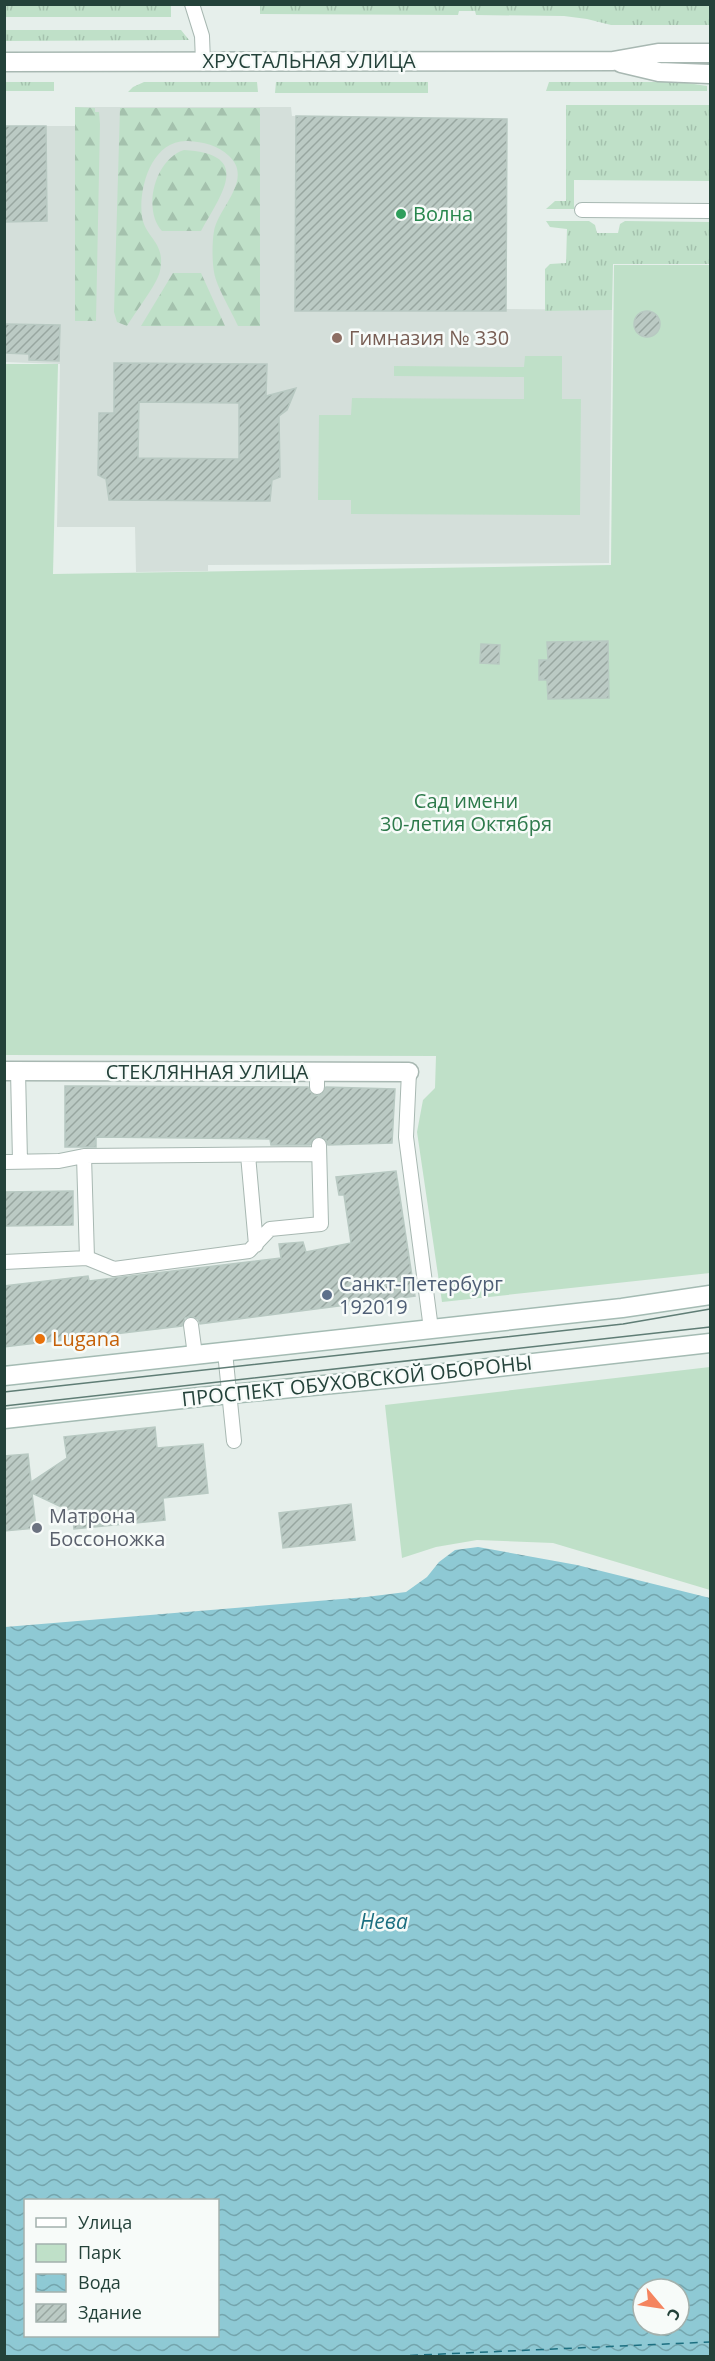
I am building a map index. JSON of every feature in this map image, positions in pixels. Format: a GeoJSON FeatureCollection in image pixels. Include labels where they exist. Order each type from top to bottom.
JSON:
{"type":"FeatureCollection","features":[{"type":"Feature","properties":{"kind":"main road","name":"ХРУСТАЛЬНАЯ УЛИЦА"},"geometry":{"type":"LineString","coordinates":[[4,62],[613,61],[658,53],[711,53]]}},
{"type":"Feature","properties":{"kind":"main road","name":"ХРУСТАЛЬНАЯ УЛИЦА"},"geometry":{"type":"LineString","coordinates":[[613,61],[659,72],[711,74]]}},
{"type":"Feature","properties":{"kind":"main road","name":"СТЕКЛЯННАЯ УЛИЦА"},"geometry":{"type":"LineString","coordinates":[[11,1071],[317,1079],[409,1072]]}},
{"type":"Feature","properties":{"kind":"main road"},"geometry":{"type":"LineString","coordinates":[[4,1376],[622,1308],[711,1295]]}},
{"type":"Feature","properties":{"kind":"main road","name":"ПРОСПЕКТ ОБУХОВСКОЙ ОБОРОНЫ"},"geometry":{"type":"LineString","coordinates":[[4,1419],[711,1343]]}},
{"type":"Feature","properties":{"kind":"lane"},"geometry":{"type":"LineString","coordinates":[[192,4],[202,36],[203,62]]}},
{"type":"Feature","properties":{"kind":"lane"},"geometry":{"type":"LineString","coordinates":[[582,210],[711,211]]}},
{"type":"Feature","properties":{"kind":"lane"},"geometry":{"type":"LineString","coordinates":[[11,1071],[20,1161]]}},
{"type":"Feature","properties":{"kind":"lane"},"geometry":{"type":"LineString","coordinates":[[409,1072],[406,1137],[431,1329]]}},
{"type":"Feature","properties":{"kind":"lane"},"geometry":{"type":"LineString","coordinates":[[4,1162],[59,1161],[84,1156],[248,1155],[319,1150],[321,1224],[270,1229],[249,1251],[186,1264],[114,1269],[87,1258],[4,1262]]}},
{"type":"Feature","properties":{"kind":"lane"},"geometry":{"type":"LineString","coordinates":[[248,1155],[256,1245]]}},
{"type":"Feature","properties":{"kind":"lane"},"geometry":{"type":"LineString","coordinates":[[84,1156],[87,1258]]}},
{"type":"Feature","properties":{"kind":"lane"},"geometry":{"type":"LineString","coordinates":[[191,1325],[195,1355]]}},
{"type":"Feature","properties":{"kind":"lane"},"geometry":{"type":"LineString","coordinates":[[225,1352],[234,1441]]}},
{"type":"Feature","properties":{"kind":"shaded area","name":"Гимназия № 330"},"geometry":{"type":"Polygon","coordinates":[[[75,107],[291,107],[292,116],[507,119],[506,309],[612,310],[609,563],[208,565],[208,571],[136,572],[135,527],[57,527],[60,364],[5,362],[5,126],[75,126],[75,107]]]}},
{"type":"Feature","properties":{"kind":"green space"},"geometry":{"type":"Polygon","coordinates":[[[260,4],[710,4],[710,25],[611,25],[564,16],[476,15],[475,11],[459,11],[458,15],[260,14],[260,4]]]}},
{"type":"Feature","properties":{"kind":"green space"},"geometry":{"type":"Polygon","coordinates":[[[4,5],[171,5],[171,17],[5,17],[4,5]]]}},
{"type":"Feature","properties":{"kind":"green space"},"geometry":{"type":"Polygon","coordinates":[[[5,30],[181,30],[189,40],[5,41],[5,30]]]}},
{"type":"Feature","properties":{"kind":"green space"},"geometry":{"type":"Polygon","coordinates":[[[4,82],[54,82],[54,91],[5,91],[4,82]]]}},
{"type":"Feature","properties":{"kind":"green space"},"geometry":{"type":"Polygon","coordinates":[[[144,82],[257,82],[258,92],[128,92],[144,82]]]}},
{"type":"Feature","properties":{"kind":"green space"},"geometry":{"type":"Polygon","coordinates":[[[276,82],[428,82],[428,93],[275,93],[276,82]]]}},
{"type":"Feature","properties":{"kind":"green space"},"geometry":{"type":"Polygon","coordinates":[[[549,82],[681,82],[707,86],[707,91],[546,91],[549,82]]]}},
{"type":"Feature","properties":{"kind":"green space"},"geometry":{"type":"Polygon","coordinates":[[[566,105],[710,105],[710,181],[574,180],[574,209],[546,209],[555,201],[566,201],[566,105]]]}},
{"type":"Feature","properties":{"kind":"green space"},"geometry":{"type":"Polygon","coordinates":[[[75,107],[95,108],[95,112],[99,112],[96,321],[75,321],[75,107]]]}},
{"type":"Feature","properties":{"kind":"green space"},"geometry":{"type":"Polygon","coordinates":[[[120,108],[260,108],[260,326],[238,326],[214,272],[212,251],[214,231],[236,184],[238,174],[236,165],[225,152],[215,147],[188,141],[165,148],[150,167],[142,193],[142,217],[160,253],[160,271],[151,291],[127,326],[117,322],[114,312],[120,108]]]}},
{"type":"Feature","properties":{"kind":"green space"},"geometry":{"type":"Polygon","coordinates":[[[184,150],[205,153],[219,159],[225,167],[226,178],[223,190],[201,231],[162,231],[156,222],[153,210],[155,186],[166,163],[174,155],[184,150]]]}},
{"type":"Feature","properties":{"kind":"green space"},"geometry":{"type":"Polygon","coordinates":[[[546,221],[589,221],[595,225],[597,233],[618,233],[620,224],[625,221],[710,222],[710,264],[613,264],[612,310],[545,311],[545,269],[550,264],[566,263],[567,229],[550,227],[546,221]]]}},
{"type":"Feature","properties":{"kind":"green space","name":"Сад имени 30-летия Октября"},"geometry":{"type":"Polygon","coordinates":[[[614,265],[710,265],[710,1273],[442,1302],[417,1132],[423,1100],[435,1088],[436,1056],[5,1055],[5,364],[58,364],[53,574],[611,565],[614,265]]]}},
{"type":"Feature","properties":{"kind":"green space"},"geometry":{"type":"Polygon","coordinates":[[[173,273],[201,273],[225,326],[141,326],[173,273]]]}},
{"type":"Feature","properties":{"kind":"green space"},"geometry":{"type":"Polygon","coordinates":[[[525,356],[562,356],[562,399],[581,399],[580,515],[351,514],[351,500],[318,500],[319,415],[351,415],[352,398],[524,399],[524,377],[394,376],[394,366],[524,367],[525,356]]]}},
{"type":"Feature","properties":{"kind":"green space"},"geometry":{"type":"Polygon","coordinates":[[[710,1367],[710,1590],[553,1543],[477,1540],[436,1547],[402,1558],[385,1405],[710,1367]]]}},
{"type":"Feature","properties":{"kind":"water","name":"Нева"},"geometry":{"type":"Polygon","coordinates":[[[478,1547],[577,1565],[710,1598],[710,2356],[5,2356],[5,1627],[366,1597],[406,1592],[427,1577],[439,1562],[455,1550],[478,1547]]]}},
{"type":"Feature","properties":{"kind":"building","name":"Волна"},"geometry":{"type":"Polygon","coordinates":[[[296,116],[507,119],[506,311],[295,311],[296,116]]]}},
{"type":"Feature","properties":{"kind":"building"},"geometry":{"type":"Polygon","coordinates":[[[4,126],[46,126],[47,221],[4,222],[4,126]]]}},
{"type":"Feature","properties":{"kind":"building"},"geometry":{"type":"Polygon","coordinates":[[[647,311],[656,315],[660,324],[656,333],[647,337],[638,333],[634,324],[638,315],[647,311]]]}},
{"type":"Feature","properties":{"kind":"building"},"geometry":{"type":"Polygon","coordinates":[[[4,324],[60,325],[59,361],[29,360],[29,354],[4,353],[4,324]]]}},
{"type":"Feature","properties":{"kind":"building"},"geometry":{"type":"Polygon","coordinates":[[[114,363],[267,364],[266,396],[296,388],[287,410],[279,416],[280,477],[272,480],[270,501],[109,500],[106,479],[98,475],[99,413],[114,413],[114,363]],[[139,402],[138,458],[239,459],[239,403],[139,402]]]}},
{"type":"Feature","properties":{"kind":"building"},"geometry":{"type":"Polygon","coordinates":[[[608,641],[609,698],[548,699],[547,680],[539,680],[539,660],[548,660],[547,642],[608,641]]]}},
{"type":"Feature","properties":{"kind":"building"},"geometry":{"type":"Polygon","coordinates":[[[481,644],[500,645],[499,664],[480,663],[481,644]]]}},
{"type":"Feature","properties":{"kind":"building"},"geometry":{"type":"Polygon","coordinates":[[[65,1086],[308,1087],[310,1092],[316,1096],[322,1094],[326,1087],[395,1089],[392,1143],[328,1145],[326,1140],[319,1136],[314,1138],[310,1145],[271,1145],[270,1139],[96,1137],[96,1147],[65,1147],[65,1086]]]}},
{"type":"Feature","properties":{"kind":"building"},"geometry":{"type":"Polygon","coordinates":[[[396,1171],[415,1296],[200,1324],[198,1319],[190,1316],[185,1318],[182,1326],[4,1347],[4,1286],[88,1276],[89,1281],[281,1258],[279,1244],[303,1242],[306,1252],[351,1243],[344,1195],[339,1195],[336,1177],[396,1171]]]}},
{"type":"Feature","properties":{"kind":"building"},"geometry":{"type":"Polygon","coordinates":[[[73,1191],[73,1225],[4,1226],[4,1192],[73,1191]]]}},
{"type":"Feature","properties":{"kind":"building"},"geometry":{"type":"Polygon","coordinates":[[[155,1427],[157,1448],[203,1444],[208,1493],[163,1498],[165,1520],[74,1529],[72,1512],[32,1493],[36,1528],[4,1531],[4,1456],[28,1454],[31,1482],[67,1458],[64,1437],[155,1427]]]}},
{"type":"Feature","properties":{"kind":"building"},"geometry":{"type":"Polygon","coordinates":[[[351,1504],[355,1540],[283,1548],[279,1513],[351,1504]]]}},
{"type":"Feature","properties":{"kind":"ferry route"},"geometry":{"type":"LineString","coordinates":[[396,2356],[710,2342]]}},
{"type":"Feature","properties":{"kind":"tram line"},"geometry":{"type":"LineString","coordinates":[[4,1392],[623,1324],[710,1309]]}},
{"type":"Feature","properties":{"kind":"tram line"},"geometry":{"type":"LineString","coordinates":[[4,1406],[710,1327]]}},
{"type":"Feature","properties":{"kind":"place","name":"Волна"},"geometry":{"type":"Point","coordinates":[401,214]}},
{"type":"Feature","properties":{"kind":"place","name":"Гимназия № 330"},"geometry":{"type":"Point","coordinates":[337,338]}},
{"type":"Feature","properties":{"kind":"place","name":"Санкт-Петербург 192019"},"geometry":{"type":"Point","coordinates":[327,1295]}},
{"type":"Feature","properties":{"kind":"place","name":"Lugana"},"geometry":{"type":"Point","coordinates":[40,1339]}},
{"type":"Feature","properties":{"kind":"place","name":"Матрона Боссоножка"},"geometry":{"type":"Point","coordinates":[37,1528]}}]}
